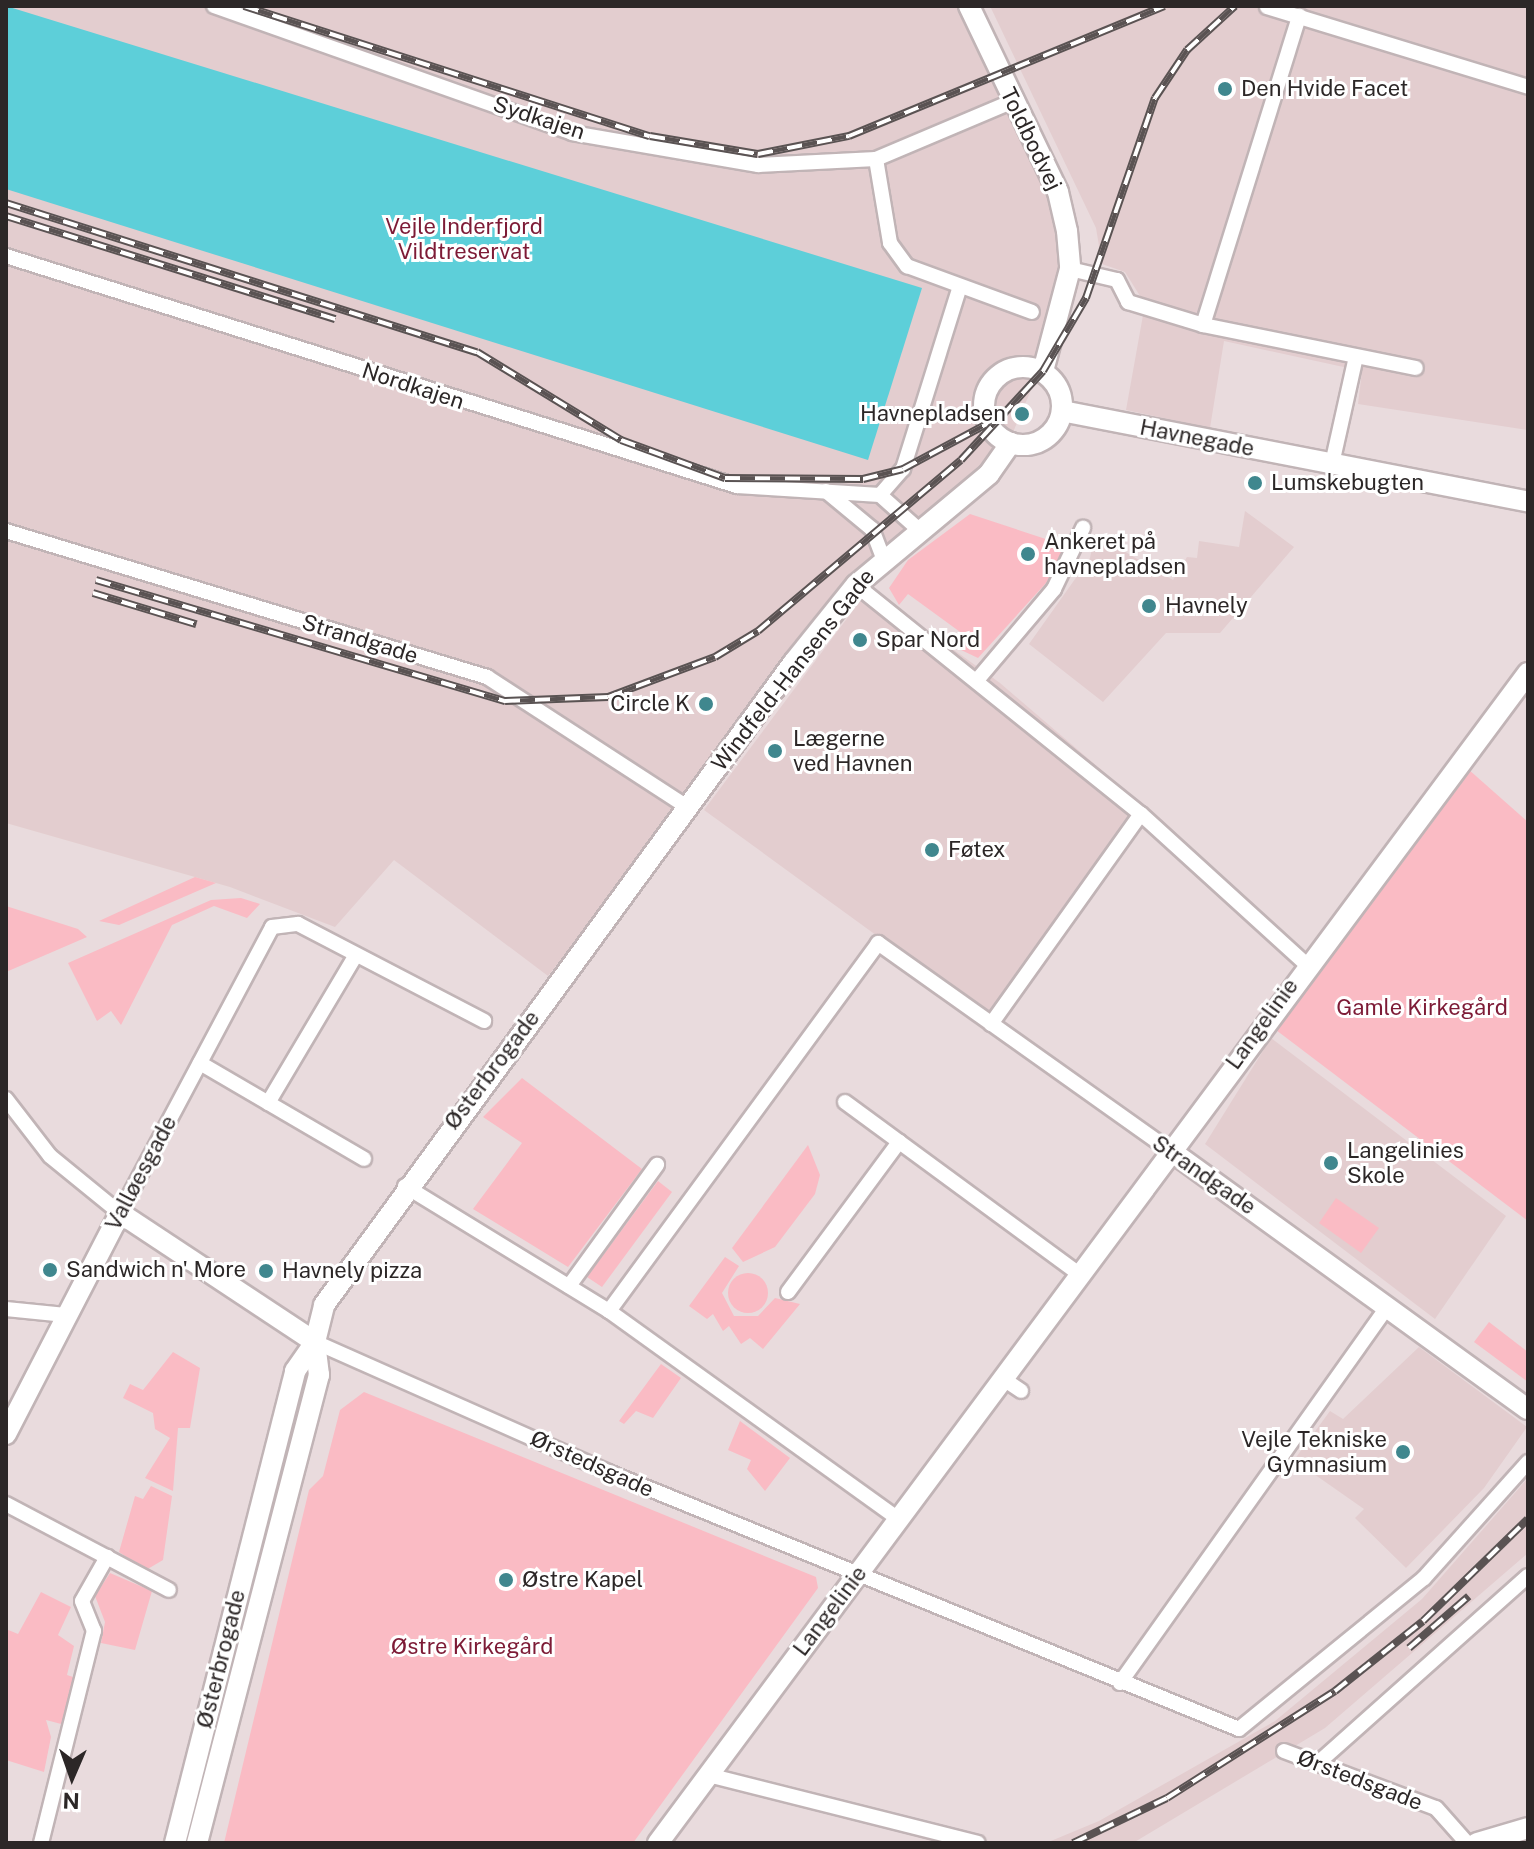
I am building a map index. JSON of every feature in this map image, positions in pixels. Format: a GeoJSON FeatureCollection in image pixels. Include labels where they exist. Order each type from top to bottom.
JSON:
{"type":"FeatureCollection","features":[{"type":"Feature","properties":{"kind":"main road","name":"Toldbodvej"},"geometry":{"type":"LineString","coordinates":[[969,6],[1058,192],[1070,269],[1043,371]]}},
{"type":"Feature","properties":{"kind":"main road"},"geometry":{"type":"LineString","coordinates":[[1019,366],[1043,371],[1059,388],[1062,411],[1044,439],[1011,443],[988,424],[988,386],[1019,366]]}},
{"type":"Feature","properties":{"kind":"main road","name":"Havnegade"},"geometry":{"type":"LineString","coordinates":[[1062,411],[1528,502]]}},
{"type":"Feature","properties":{"kind":"main road","name":"Windfeld-Hansens Gade"},"geometry":{"type":"LineString","coordinates":[[686,806],[856,585],[883,558],[989,474],[1011,443]]}},
{"type":"Feature","properties":{"kind":"main road","name":"Langelinie"},"geometry":{"type":"LineString","coordinates":[[658,1843],[1306,964],[1528,673]]}},
{"type":"Feature","properties":{"kind":"main road","name":"Østerbrogade"},"geometry":{"type":"LineString","coordinates":[[175,1843],[291,1386],[315,1342],[329,1296],[405,1186],[686,806]]}},
{"type":"Feature","properties":{"kind":"main road","name":"Strandgade"},"geometry":{"type":"LineString","coordinates":[[1171,1151],[1528,1409]]}},
{"type":"Feature","properties":{"kind":"main road","name":"Valløesgade"},"geometry":{"type":"LineString","coordinates":[[6,1434],[120,1213]]}},
{"type":"Feature","properties":{"kind":"main road","name":"Ørstedsgade"},"geometry":{"type":"LineString","coordinates":[[120,1213],[315,1342]]}},
{"type":"Feature","properties":{"kind":"main road","name":"Østerbrogade"},"geometry":{"type":"LineString","coordinates":[[197,1843],[319,1375],[315,1342]]}},
{"type":"Feature","properties":{"kind":"main road"},"geometry":{"type":"LineString","coordinates":[[1477,1843],[1528,1828]]}},
{"type":"Feature","properties":{"kind":"street","name":"Sydkajen"},"geometry":{"type":"LineString","coordinates":[[214,6],[264,13],[572,133],[758,165],[876,159],[1013,101]]}},
{"type":"Feature","properties":{"kind":"street"},"geometry":{"type":"LineString","coordinates":[[1267,7],[1528,87]]}},
{"type":"Feature","properties":{"kind":"street"},"geometry":{"type":"LineString","coordinates":[[1203,325],[1299,16]]}},
{"type":"Feature","properties":{"kind":"street"},"geometry":{"type":"LineString","coordinates":[[876,159],[890,243],[907,266],[959,289],[1032,312]]}},
{"type":"Feature","properties":{"kind":"street","name":"Nordkajen"},"geometry":{"type":"LineString","coordinates":[[6,256],[725,482],[880,495]]}},
{"type":"Feature","properties":{"kind":"street"},"geometry":{"type":"LineString","coordinates":[[1070,269],[1117,280],[1128,302],[1203,325],[1416,368]]}},
{"type":"Feature","properties":{"kind":"street"},"geometry":{"type":"LineString","coordinates":[[918,529],[880,495],[903,469],[959,289]]}},
{"type":"Feature","properties":{"kind":"street"},"geometry":{"type":"LineString","coordinates":[[1332,464],[1356,357]]}},
{"type":"Feature","properties":{"kind":"street"},"geometry":{"type":"LineString","coordinates":[[826,491],[872,529],[883,558]]}},
{"type":"Feature","properties":{"kind":"street"},"geometry":{"type":"LineString","coordinates":[[978,679],[1054,589],[1083,528]]}},
{"type":"Feature","properties":{"kind":"street","name":"Strandgade"},"geometry":{"type":"LineString","coordinates":[[6,531],[487,677],[686,806]]}},
{"type":"Feature","properties":{"kind":"street"},"geometry":{"type":"LineString","coordinates":[[856,585],[978,679],[1141,814],[1306,964]]}},
{"type":"Feature","properties":{"kind":"street"},"geometry":{"type":"LineString","coordinates":[[991,1024],[1141,814]]}},
{"type":"Feature","properties":{"kind":"street","name":"Valløesgade"},"geometry":{"type":"LineString","coordinates":[[120,1213],[263,941],[284,921],[356,955]]}},
{"type":"Feature","properties":{"kind":"street","name":"Strandgade"},"geometry":{"type":"LineString","coordinates":[[609,1311],[878,943],[1171,1151]]}},
{"type":"Feature","properties":{"kind":"street"},"geometry":{"type":"LineString","coordinates":[[268,1103],[356,955],[484,1021]]}},
{"type":"Feature","properties":{"kind":"street"},"geometry":{"type":"LineString","coordinates":[[200,1063],[364,1159]]}},
{"type":"Feature","properties":{"kind":"street","name":"Ørstedsgade"},"geometry":{"type":"LineString","coordinates":[[6,1099],[50,1156],[120,1213]]}},
{"type":"Feature","properties":{"kind":"street"},"geometry":{"type":"LineString","coordinates":[[845,1102],[1079,1274]]}},
{"type":"Feature","properties":{"kind":"street"},"geometry":{"type":"LineString","coordinates":[[788,1292],[899,1142]]}},
{"type":"Feature","properties":{"kind":"street"},"geometry":{"type":"LineString","coordinates":[[569,1286],[657,1165]]}},
{"type":"Feature","properties":{"kind":"street"},"geometry":{"type":"LineString","coordinates":[[405,1186],[609,1311],[898,1519]]}},
{"type":"Feature","properties":{"kind":"street"},"geometry":{"type":"LineString","coordinates":[[1120,1683],[1387,1307]]}},
{"type":"Feature","properties":{"kind":"street"},"geometry":{"type":"LineString","coordinates":[[6,1309],[66,1315]]}},
{"type":"Feature","properties":{"kind":"street","name":"Ørstedsgade"},"geometry":{"type":"LineString","coordinates":[[315,1342],[856,1576],[1239,1729],[1424,1578],[1528,1462]]}},
{"type":"Feature","properties":{"kind":"street"},"geometry":{"type":"LineString","coordinates":[[1002,1378],[1021,1391]]}},
{"type":"Feature","properties":{"kind":"street"},"geometry":{"type":"LineString","coordinates":[[6,1504],[169,1590]]}},
{"type":"Feature","properties":{"kind":"street"},"geometry":{"type":"LineString","coordinates":[[41,1843],[94,1631],[82,1601],[107,1557]]}},
{"type":"Feature","properties":{"kind":"street"},"geometry":{"type":"LineString","coordinates":[[1318,1763],[1528,1576]]}},
{"type":"Feature","properties":{"kind":"street","name":"Ørstedsgade"},"geometry":{"type":"LineString","coordinates":[[1284,1751],[1436,1808],[1467,1843]]}},
{"type":"Feature","properties":{"kind":"street"},"geometry":{"type":"LineString","coordinates":[[708,1775],[978,1843]]}},
{"type":"Feature","properties":{"kind":"shaded area"},"geometry":{"type":"Polygon","coordinates":[[[6,6],[974,6],[1065,236],[1055,334],[1008,444],[850,594],[548,976],[394,860],[335,927],[230,887],[6,823],[6,6]]]}},
{"type":"Feature","properties":{"kind":"shaded area"},"geometry":{"type":"Polygon","coordinates":[[[990,6],[1528,6],[1528,430],[1358,404],[1362,371],[1224,341],[1210,428],[1126,410],[1145,304],[1125,272],[1102,264],[1096,228],[990,6]]]}},
{"type":"Feature","properties":{"kind":"shaded area","name":"Havnely"},"geometry":{"type":"Polygon","coordinates":[[[1245,511],[1294,547],[1220,633],[1166,633],[1103,702],[1029,644],[1090,558],[1095,534],[1173,580],[1187,557],[1197,558],[1199,541],[1239,547],[1245,511]]]}},
{"type":"Feature","properties":{"kind":"shaded area","name":"Føtex"},"geometry":{"type":"Polygon","coordinates":[[[869,589],[1000,683],[1148,810],[997,1023],[704,810],[869,589]]]}},
{"type":"Feature","properties":{"kind":"shaded area","name":"Langelinies Skole"},"geometry":{"type":"Polygon","coordinates":[[[1271,1038],[1506,1216],[1435,1319],[1205,1144],[1271,1038]]]}},
{"type":"Feature","properties":{"kind":"shaded area","name":"Vejle Tekniske Gymnasium"},"geometry":{"type":"Polygon","coordinates":[[[1419,1347],[1527,1427],[1484,1488],[1406,1568],[1355,1518],[1364,1509],[1294,1460],[1330,1411],[1343,1419],[1419,1347]]]}},
{"type":"Feature","properties":{"kind":"shaded area"},"geometry":{"type":"Polygon","coordinates":[[[1528,1478],[1528,1553],[1325,1728],[1133,1843],[1046,1843],[1099,1821],[1275,1721],[1422,1599],[1528,1478]]]}},
{"type":"Feature","properties":{"kind":"green space"},"geometry":{"type":"Polygon","coordinates":[[[970,514],[1067,546],[1046,583],[978,658],[959,649],[967,637],[908,594],[899,605],[889,588],[908,560],[970,514]]]}},
{"type":"Feature","properties":{"kind":"green space","name":"Gamle Kirkegård"},"geometry":{"type":"Polygon","coordinates":[[[1468,769],[1528,822],[1528,1221],[1276,1030],[1468,769]]]}},
{"type":"Feature","properties":{"kind":"green space"},"geometry":{"type":"Polygon","coordinates":[[[195,877],[216,883],[119,925],[99,921],[195,877]]]}},
{"type":"Feature","properties":{"kind":"green space"},"geometry":{"type":"Polygon","coordinates":[[[241,898],[260,904],[247,918],[214,906],[172,925],[121,1025],[111,1011],[97,1021],[68,963],[211,900],[241,898]]]}},
{"type":"Feature","properties":{"kind":"green space"},"geometry":{"type":"Polygon","coordinates":[[[6,906],[78,929],[87,937],[6,972],[6,906]]]}},
{"type":"Feature","properties":{"kind":"green space"},"geometry":{"type":"Polygon","coordinates":[[[522,1078],[642,1169],[568,1267],[473,1209],[522,1143],[483,1117],[522,1078]]]}},
{"type":"Feature","properties":{"kind":"green space"},"geometry":{"type":"Polygon","coordinates":[[[808,1145],[820,1175],[815,1194],[775,1247],[743,1262],[732,1248],[808,1145]]]}},
{"type":"Feature","properties":{"kind":"green space"},"geometry":{"type":"Polygon","coordinates":[[[658,1181],[672,1192],[602,1287],[587,1277],[658,1181]]]}},
{"type":"Feature","properties":{"kind":"green space"},"geometry":{"type":"Polygon","coordinates":[[[1336,1198],[1379,1228],[1361,1253],[1319,1223],[1336,1198]]]}},
{"type":"Feature","properties":{"kind":"green space"},"geometry":{"type":"Polygon","coordinates":[[[725,1257],[739,1266],[722,1293],[734,1316],[758,1316],[775,1298],[800,1304],[763,1349],[750,1338],[741,1344],[729,1326],[723,1331],[713,1314],[707,1319],[689,1306],[725,1257]]]}},
{"type":"Feature","properties":{"kind":"green space"},"geometry":{"type":"Polygon","coordinates":[[[748,1273],[762,1279],[768,1293],[762,1307],[748,1313],[734,1307],[728,1293],[734,1279],[748,1273]]]}},
{"type":"Feature","properties":{"kind":"green space"},"geometry":{"type":"Polygon","coordinates":[[[1489,1322],[1528,1352],[1528,1382],[1474,1342],[1489,1322]]]}},
{"type":"Feature","properties":{"kind":"green space"},"geometry":{"type":"Polygon","coordinates":[[[173,1352],[200,1368],[190,1428],[178,1428],[173,1491],[145,1478],[170,1438],[155,1429],[153,1413],[123,1398],[130,1384],[143,1390],[173,1352]]]}},
{"type":"Feature","properties":{"kind":"green space"},"geometry":{"type":"Polygon","coordinates":[[[661,1364],[681,1378],[653,1418],[636,1411],[624,1424],[619,1421],[661,1364]]]}},
{"type":"Feature","properties":{"kind":"green space","name":"Østre Kirkegård"},"geometry":{"type":"Polygon","coordinates":[[[364,1392],[816,1577],[818,1588],[633,1843],[224,1843],[309,1490],[323,1476],[340,1410],[364,1392]]]}},
{"type":"Feature","properties":{"kind":"green space"},"geometry":{"type":"Polygon","coordinates":[[[740,1421],[790,1458],[765,1491],[747,1469],[751,1460],[728,1450],[740,1421]]]}},
{"type":"Feature","properties":{"kind":"green space"},"geometry":{"type":"Polygon","coordinates":[[[151,1486],[172,1496],[163,1560],[146,1570],[119,1552],[135,1496],[143,1499],[151,1486]]]}},
{"type":"Feature","properties":{"kind":"green space"},"geometry":{"type":"Polygon","coordinates":[[[110,1573],[152,1591],[135,1650],[101,1643],[105,1622],[95,1596],[110,1573]]]}},
{"type":"Feature","properties":{"kind":"green space"},"geometry":{"type":"Polygon","coordinates":[[[41,1592],[71,1607],[58,1635],[74,1646],[67,1675],[76,1678],[65,1725],[46,1720],[51,1737],[44,1772],[6,1760],[6,1629],[18,1634],[41,1592]]]}},
{"type":"Feature","properties":{"kind":"water","name":"Vejle Inderfjord Vildtreservat"},"geometry":{"type":"Polygon","coordinates":[[[6,6],[922,288],[868,460],[6,189],[6,6]]]}},
{"type":"Feature","properties":{"kind":"railway"},"geometry":{"type":"LineString","coordinates":[[244,6],[650,136],[758,154],[849,136],[1164,6]]}},
{"type":"Feature","properties":{"kind":"railway"},"geometry":{"type":"LineString","coordinates":[[96,580],[505,701],[608,697],[715,657],[758,631],[961,460],[1043,371],[1086,298],[1155,98],[1187,50],[1235,6]]}},
{"type":"Feature","properties":{"kind":"railway"},"geometry":{"type":"LineString","coordinates":[[6,203],[477,352],[621,440],[725,478],[863,479],[903,469],[985,425]]}},
{"type":"Feature","properties":{"kind":"railway"},"geometry":{"type":"LineString","coordinates":[[6,216],[335,319]]}},
{"type":"Feature","properties":{"kind":"railway"},"geometry":{"type":"LineString","coordinates":[[93,593],[196,624]]}},
{"type":"Feature","properties":{"kind":"railway"},"geometry":{"type":"LineString","coordinates":[[1073,1843],[1167,1798],[1335,1691],[1423,1621],[1528,1519]]}},
{"type":"Feature","properties":{"kind":"railway"},"geometry":{"type":"LineString","coordinates":[[1409,1648],[1469,1596]]}},
{"type":"Feature","properties":{"kind":"place","name":"Den Hvide Facet"},"geometry":{"type":"Point","coordinates":[1225,89]}},
{"type":"Feature","properties":{"kind":"place","name":"Havnepladsen"},"geometry":{"type":"Point","coordinates":[1022,414]}},
{"type":"Feature","properties":{"kind":"place","name":"Lumskebugten"},"geometry":{"type":"Point","coordinates":[1255,483]}},
{"type":"Feature","properties":{"kind":"place","name":"Ankeret på havnepladsen"},"geometry":{"type":"Point","coordinates":[1028,554]}},
{"type":"Feature","properties":{"kind":"place","name":"Havnely"},"geometry":{"type":"Point","coordinates":[1149,606]}},
{"type":"Feature","properties":{"kind":"place","name":"Spar Nord"},"geometry":{"type":"Point","coordinates":[860,640]}},
{"type":"Feature","properties":{"kind":"place","name":"Circle K"},"geometry":{"type":"Point","coordinates":[706,704]}},
{"type":"Feature","properties":{"kind":"place","name":"Lægerne ved Havnen"},"geometry":{"type":"Point","coordinates":[775,751]}},
{"type":"Feature","properties":{"kind":"place","name":"Føtex"},"geometry":{"type":"Point","coordinates":[932,850]}},
{"type":"Feature","properties":{"kind":"place","name":"Langelinies Skole"},"geometry":{"type":"Point","coordinates":[1331,1163]}},
{"type":"Feature","properties":{"kind":"place","name":"Sandwich n' More"},"geometry":{"type":"Point","coordinates":[50,1270]}},
{"type":"Feature","properties":{"kind":"place","name":"Havnely pizza"},"geometry":{"type":"Point","coordinates":[266,1271]}},
{"type":"Feature","properties":{"kind":"place","name":"Vejle Tekniske Gymnasium"},"geometry":{"type":"Point","coordinates":[1403,1452]}},
{"type":"Feature","properties":{"kind":"place","name":"Østre Kapel"},"geometry":{"type":"Point","coordinates":[506,1580]}}]}
